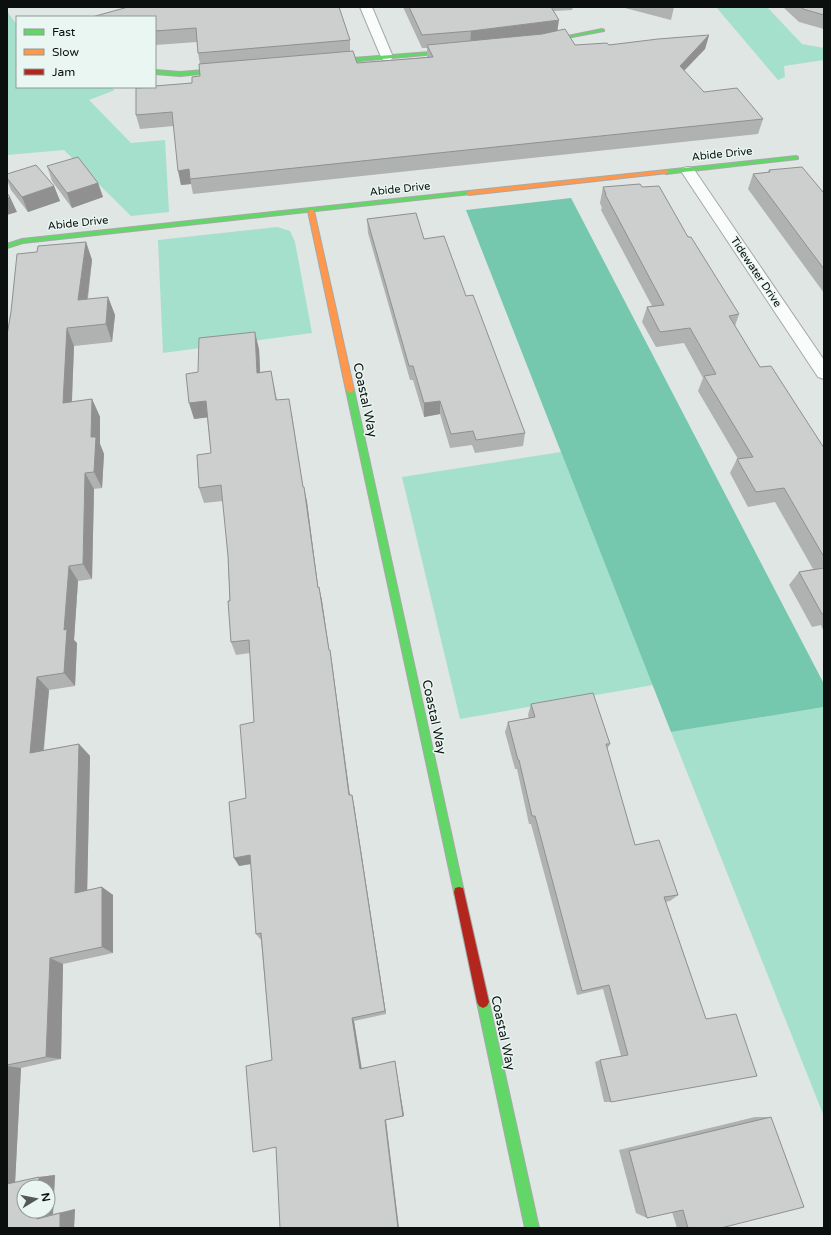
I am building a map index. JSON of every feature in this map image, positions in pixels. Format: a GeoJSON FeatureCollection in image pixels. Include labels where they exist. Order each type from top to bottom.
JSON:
{"type":"FeatureCollection","features":[{"type":"Feature","properties":{"kind":"street"},"geometry":{"type":"LineString","coordinates":[[366,7],[387,57]]}},
{"type":"Feature","properties":{"kind":"street"},"geometry":{"type":"LineString","coordinates":[[532,43],[602,30]]}},
{"type":"Feature","properties":{"kind":"street"},"geometry":{"type":"LineString","coordinates":[[316,63],[462,51]]}},
{"type":"Feature","properties":{"kind":"street"},"geometry":{"type":"LineString","coordinates":[[156,72],[180,74],[236,69]]}},
{"type":"Feature","properties":{"kind":"street","name":"Abide Drive"},"geometry":{"type":"LineString","coordinates":[[7,246],[22,241],[796,158]]}},
{"type":"Feature","properties":{"kind":"street","name":"Tidewater Drive"},"geometry":{"type":"LineString","coordinates":[[688,170],[824,373]]}},
{"type":"Feature","properties":{"kind":"street","name":"Coastal Way"},"geometry":{"type":"LineString","coordinates":[[311,211],[532,1228]]}},
{"type":"Feature","properties":{"kind":"shaded area"},"geometry":{"type":"Polygon","coordinates":[[[716,7],[767,7],[802,44],[824,48],[824,60],[784,66],[785,77],[778,80],[716,7]]]}},
{"type":"Feature","properties":{"kind":"shaded area"},"geometry":{"type":"Polygon","coordinates":[[[7,11],[16,24],[16,88],[112,88],[115,90],[89,100],[131,143],[165,140],[169,212],[131,216],[64,150],[7,155],[7,11]]]}},
{"type":"Feature","properties":{"kind":"shaded area"},"geometry":{"type":"Polygon","coordinates":[[[571,198],[824,684],[824,707],[671,732],[466,210],[571,198]]]}},
{"type":"Feature","properties":{"kind":"shaded area"},"geometry":{"type":"Polygon","coordinates":[[[277,227],[290,231],[295,242],[312,333],[163,353],[158,240],[277,227]]]}},
{"type":"Feature","properties":{"kind":"shaded area"},"geometry":{"type":"Polygon","coordinates":[[[561,452],[653,685],[460,719],[402,477],[561,452]]]}},
{"type":"Feature","properties":{"kind":"shaded area"},"geometry":{"type":"Polygon","coordinates":[[[824,707],[824,1114],[823,1114],[671,732],[824,707]]]}},
{"type":"Feature","properties":{"kind":"building"},"geometry":{"type":"Polygon","coordinates":[[[128,7],[339,7],[350,40],[198,53],[196,28],[156,31],[156,16],[96,16],[128,7]]]}},
{"type":"Feature","properties":{"kind":"building"},"geometry":{"type":"Polygon","coordinates":[[[409,7],[551,7],[559,20],[471,31],[422,35],[409,7]]]}},
{"type":"Feature","properties":{"kind":"building"},"geometry":{"type":"Polygon","coordinates":[[[801,7],[824,7],[824,15],[803,9],[801,7]]]}},
{"type":"Feature","properties":{"kind":"building"},"geometry":{"type":"Polygon","coordinates":[[[565,29],[575,45],[607,43],[609,45],[709,35],[680,66],[704,92],[737,88],[763,119],[190,179],[189,169],[178,171],[172,112],[136,115],[136,88],[156,88],[156,86],[192,83],[192,77],[200,76],[199,64],[353,51],[357,63],[433,57],[427,45],[542,34],[565,29]]]}},
{"type":"Feature","properties":{"kind":"building"},"geometry":{"type":"Polygon","coordinates":[[[78,157],[98,183],[67,193],[47,166],[78,157]]]}},
{"type":"Feature","properties":{"kind":"building"},"geometry":{"type":"Polygon","coordinates":[[[36,165],[54,186],[22,197],[7,178],[7,174],[36,165]]]}},
{"type":"Feature","properties":{"kind":"building"},"geometry":{"type":"Polygon","coordinates":[[[802,167],[824,192],[824,269],[753,174],[770,172],[769,170],[802,167]]]}},
{"type":"Feature","properties":{"kind":"building"},"geometry":{"type":"Polygon","coordinates":[[[640,184],[642,187],[659,186],[688,237],[691,237],[739,314],[729,316],[760,367],[771,366],[824,448],[824,557],[784,488],[756,492],[737,459],[753,457],[704,376],[716,374],[690,328],[660,332],[647,307],[664,305],[605,194],[603,187],[640,184]]]}},
{"type":"Feature","properties":{"kind":"building"},"geometry":{"type":"Polygon","coordinates":[[[416,213],[424,239],[444,236],[466,296],[473,295],[525,433],[476,440],[473,431],[451,434],[440,401],[424,403],[413,366],[409,366],[367,219],[416,213]]]}},
{"type":"Feature","properties":{"kind":"building"},"geometry":{"type":"Polygon","coordinates":[[[86,242],[78,300],[108,297],[106,324],[67,328],[63,403],[92,399],[91,437],[96,437],[94,472],[85,473],[83,564],[69,566],[64,630],[67,629],[64,673],[37,677],[30,753],[79,744],[75,893],[102,887],[102,947],[50,958],[46,1057],[7,1065],[7,335],[17,254],[37,252],[38,246],[86,242]]]}},
{"type":"Feature","properties":{"kind":"building"},"geometry":{"type":"Polygon","coordinates":[[[255,332],[257,373],[271,371],[276,400],[289,399],[304,487],[318,588],[319,587],[330,650],[349,795],[352,795],[385,1011],[352,1018],[360,1069],[395,1061],[403,1116],[385,1120],[398,1228],[280,1228],[276,1147],[253,1152],[246,1066],[272,1060],[261,933],[256,934],[250,855],[234,858],[229,802],[246,798],[240,725],[254,722],[249,640],[231,642],[228,601],[230,601],[228,556],[221,485],[199,488],[197,455],[211,453],[206,401],[189,403],[186,374],[198,372],[199,338],[255,332]]]}},
{"type":"Feature","properties":{"kind":"building"},"geometry":{"type":"Polygon","coordinates":[[[824,568],[824,614],[822,614],[799,572],[824,568]]]}},
{"type":"Feature","properties":{"kind":"building"},"geometry":{"type":"Polygon","coordinates":[[[593,693],[610,744],[606,744],[635,845],[659,840],[678,895],[664,897],[706,1019],[736,1014],[757,1076],[611,1102],[600,1060],[628,1055],[609,985],[582,991],[535,816],[532,816],[519,760],[508,722],[535,717],[531,704],[593,693]]]}},
{"type":"Feature","properties":{"kind":"building"},"geometry":{"type":"Polygon","coordinates":[[[771,1117],[804,1207],[721,1228],[688,1228],[683,1210],[647,1218],[629,1151],[771,1117]]]}},
{"type":"Feature","properties":{"kind":"building"},"geometry":{"type":"Polygon","coordinates":[[[16,1182],[16,1219],[56,1219],[56,1214],[60,1213],[60,1228],[7,1228],[7,1184],[16,1182]]]}},
{"type":"Feature","properties":{"kind":"traffic: fast"},"geometry":{"type":"LineString","coordinates":[[540,42],[602,30]]}},
{"type":"Feature","properties":{"kind":"traffic: fast"},"geometry":{"type":"LineString","coordinates":[[327,62],[456,51]]}},
{"type":"Feature","properties":{"kind":"traffic: fast"},"geometry":{"type":"LineString","coordinates":[[156,72],[180,74],[229,70]]}},
{"type":"Feature","properties":{"kind":"traffic: fast"},"geometry":{"type":"LineString","coordinates":[[666,172],[796,158]]}},
{"type":"Feature","properties":{"kind":"traffic: fast"},"geometry":{"type":"LineString","coordinates":[[7,246],[22,241],[469,193]]}},
{"type":"Feature","properties":{"kind":"traffic: fast"},"geometry":{"type":"LineString","coordinates":[[350,390],[459,892]]}},
{"type":"Feature","properties":{"kind":"traffic: fast"},"geometry":{"type":"LineString","coordinates":[[483,1002],[532,1228]]}},
{"type":"Feature","properties":{"kind":"traffic: slow"},"geometry":{"type":"LineString","coordinates":[[469,193],[666,172]]}},
{"type":"Feature","properties":{"kind":"traffic: slow"},"geometry":{"type":"LineString","coordinates":[[311,211],[350,390]]}},
{"type":"Feature","properties":{"kind":"traffic: jam"},"geometry":{"type":"LineString","coordinates":[[459,892],[483,1002]]}}]}
